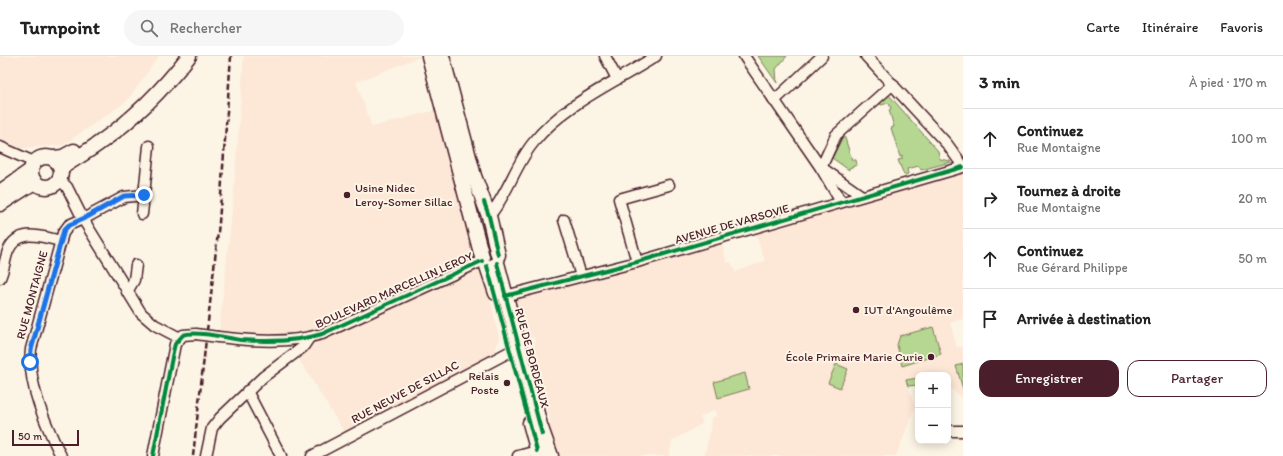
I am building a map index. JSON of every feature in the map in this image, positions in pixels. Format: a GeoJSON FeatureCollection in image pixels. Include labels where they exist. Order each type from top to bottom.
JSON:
{"type":"FeatureCollection","features":[{"type":"Feature","properties":{"kind":"main road"},"geometry":{"type":"LineString","coordinates":[[33,172],[40,186],[48,187],[54,184],[58,168],[63,157],[72,153],[121,118],[145,97],[182,56]]}},
{"type":"Feature","properties":{"kind":"main road"},"geometry":{"type":"LineString","coordinates":[[58,168],[101,142],[126,123],[150,102],[189,56]]}},
{"type":"Feature","properties":{"kind":"main road","name":"RUE DE BORDEAUX"},"geometry":{"type":"LineString","coordinates":[[429,56],[489,260],[538,453]]}},
{"type":"Feature","properties":{"kind":"main road","name":"RUE DE BORDEAUX"},"geometry":{"type":"LineString","coordinates":[[442,56],[474,176],[489,216],[489,260],[505,296],[540,425],[551,456]]}},
{"type":"Feature","properties":{"kind":"main road"},"geometry":{"type":"LineString","coordinates":[[0,204],[33,172],[43,156],[58,168]]}},
{"type":"Feature","properties":{"kind":"main road"},"geometry":{"type":"LineString","coordinates":[[0,192],[33,172]]}},
{"type":"Feature","properties":{"kind":"street"},"geometry":{"type":"LineString","coordinates":[[605,56],[617,79]]}},
{"type":"Feature","properties":{"kind":"street"},"geometry":{"type":"LineString","coordinates":[[489,216],[524,156],[544,130],[568,109],[656,56]]}},
{"type":"Feature","properties":{"kind":"street"},"geometry":{"type":"LineString","coordinates":[[744,56],[822,168],[841,202]]}},
{"type":"Feature","properties":{"kind":"street"},"geometry":{"type":"LineString","coordinates":[[774,101],[822,56]]}},
{"type":"Feature","properties":{"kind":"street"},"geometry":{"type":"LineString","coordinates":[[866,56],[947,144],[963,166]]}},
{"type":"Feature","properties":{"kind":"street"},"geometry":{"type":"LineString","coordinates":[[822,168],[836,135],[893,84]]}},
{"type":"Feature","properties":{"kind":"street"},"geometry":{"type":"LineString","coordinates":[[142,214],[149,146]]}},
{"type":"Feature","properties":{"kind":"street"},"geometry":{"type":"LineString","coordinates":[[0,147],[33,172]]}},
{"type":"Feature","properties":{"kind":"street","name":"AVENUE DE VARSOVIE"},"geometry":{"type":"LineString","coordinates":[[505,296],[637,262],[862,196],[917,182],[963,166]]}},
{"type":"Feature","properties":{"kind":"street"},"geometry":{"type":"LineString","coordinates":[[58,168],[83,219],[127,292],[149,321],[180,338],[175,344],[173,352],[153,456]]}},
{"type":"Feature","properties":{"kind":"street"},"geometry":{"type":"LineString","coordinates":[[822,168],[862,196]]}},
{"type":"Feature","properties":{"kind":"street"},"geometry":{"type":"LineString","coordinates":[[637,262],[620,199],[669,185]]}},
{"type":"Feature","properties":{"kind":"street","name":"RUE MONTAIGNE"},"geometry":{"type":"LineString","coordinates":[[56,454],[31,379],[30,362],[31,350],[61,241],[66,227],[124,196],[144,195]]}},
{"type":"Feature","properties":{"kind":"street"},"geometry":{"type":"LineString","coordinates":[[564,220],[581,276]]}},
{"type":"Feature","properties":{"kind":"street"},"geometry":{"type":"LineString","coordinates":[[0,278],[11,246],[21,236],[34,235],[61,241]]}},
{"type":"Feature","properties":{"kind":"street","name":"BOULEVARD MARCELLIN LEROY"},"geometry":{"type":"LineString","coordinates":[[180,338],[186,334],[196,334],[264,341],[309,338],[322,334],[489,260]]}},
{"type":"Feature","properties":{"kind":"street"},"geometry":{"type":"LineString","coordinates":[[127,292],[134,280],[136,265]]}},
{"type":"Feature","properties":{"kind":"street"},"geometry":{"type":"LineString","coordinates":[[206,456],[209,437],[215,423],[247,391],[303,347],[309,338]]}},
{"type":"Feature","properties":{"kind":"street","name":"RUE NEUVE DE SILLAC"},"geometry":{"type":"LineString","coordinates":[[312,456],[511,351]]}},
{"type":"Feature","properties":{"kind":"street"},"geometry":{"type":"LineString","coordinates":[[247,391],[281,456]]}},
{"type":"Feature","properties":{"kind":"street"},"geometry":{"type":"LineString","coordinates":[[951,431],[963,431]]}},
{"type":"Feature","properties":{"kind":"street"},"geometry":{"type":"LineString","coordinates":[[518,456],[538,453]]}},
{"type":"Feature","properties":{"kind":"shaded area"},"geometry":{"type":"Polygon","coordinates":[[[0,56],[159,56],[127,101],[63,145],[23,148],[0,147],[0,56]]]}},
{"type":"Feature","properties":{"kind":"shaded area"},"geometry":{"type":"Polygon","coordinates":[[[244,56],[422,56],[356,82],[372,127],[436,110],[492,306],[499,338],[494,355],[346,435],[284,335],[219,333],[233,202],[244,56]]]}},
{"type":"Feature","properties":{"kind":"shaded area"},"geometry":{"type":"Polygon","coordinates":[[[963,173],[963,319],[950,323],[957,348],[963,346],[963,398],[951,389],[951,372],[915,372],[915,385],[908,386],[915,407],[896,456],[704,456],[710,433],[711,418],[717,416],[715,410],[700,417],[703,423],[672,441],[669,456],[559,456],[547,424],[551,423],[531,352],[535,344],[534,337],[526,339],[516,300],[721,240],[727,263],[731,262],[735,272],[765,261],[755,233],[963,173]]]}},
{"type":"Feature","properties":{"kind":"green space"},"geometry":{"type":"Polygon","coordinates":[[[758,56],[787,56],[776,69],[777,83],[758,56]]]}},
{"type":"Feature","properties":{"kind":"green space"},"geometry":{"type":"Polygon","coordinates":[[[889,95],[938,151],[940,159],[951,162],[921,170],[919,166],[907,169],[908,174],[904,175],[898,160],[902,159],[902,156],[900,157],[891,128],[894,127],[889,110],[891,109],[889,103],[881,105],[880,103],[889,95]]]}},
{"type":"Feature","properties":{"kind":"green space"},"geometry":{"type":"Polygon","coordinates":[[[844,135],[852,160],[856,160],[857,165],[849,168],[849,170],[832,158],[844,135]]]}},
{"type":"Feature","properties":{"kind":"green space"},"geometry":{"type":"Polygon","coordinates":[[[933,327],[941,354],[902,366],[897,345],[900,336],[933,327]]]}},
{"type":"Feature","properties":{"kind":"green space"},"geometry":{"type":"Polygon","coordinates":[[[836,364],[848,369],[840,388],[828,383],[836,364]]]}},
{"type":"Feature","properties":{"kind":"green space"},"geometry":{"type":"Polygon","coordinates":[[[963,364],[963,389],[956,366],[963,364]]]}},
{"type":"Feature","properties":{"kind":"green space"},"geometry":{"type":"Polygon","coordinates":[[[745,373],[749,389],[718,398],[714,382],[745,373]]]}},
{"type":"Feature","properties":{"kind":"green space"},"geometry":{"type":"Polygon","coordinates":[[[915,378],[915,385],[908,386],[906,380],[915,378]]]}},
{"type":"Feature","properties":{"kind":"railway"},"geometry":{"type":"LineString","coordinates":[[193,456],[219,223],[231,56]]}},
{"type":"Feature","properties":{"kind":"cycle path"},"geometry":{"type":"LineString","coordinates":[[505,296],[637,262],[963,167]]}},
{"type":"Feature","properties":{"kind":"cycle path"},"geometry":{"type":"LineString","coordinates":[[484,202],[489,216],[498,255]]}},
{"type":"Feature","properties":{"kind":"cycle path"},"geometry":{"type":"LineString","coordinates":[[153,456],[173,352],[175,344],[183,335],[195,333],[241,340],[261,341],[282,341],[312,337],[322,334],[482,261]]}},
{"type":"Feature","properties":{"kind":"cycle path"},"geometry":{"type":"LineString","coordinates":[[497,263],[542,434]]}},
{"type":"Feature","properties":{"kind":"cycle path"},"geometry":{"type":"LineString","coordinates":[[487,266],[537,451]]}},
{"type":"Feature","properties":{"kind":"place","name":"Usine Nidec Leroy-Somer Sillac"},"geometry":{"type":"Point","coordinates":[347,195]}},
{"type":"Feature","properties":{"kind":"place","name":"IUT d'Angoulême"},"geometry":{"type":"Point","coordinates":[856,310]}},
{"type":"Feature","properties":{"kind":"place","name":"École Primaire Marie Curie"},"geometry":{"type":"Point","coordinates":[931,357]}},
{"type":"Feature","properties":{"kind":"place","name":"Relais Poste"},"geometry":{"type":"Point","coordinates":[507,383]}},
{"type":"Feature","properties":{"kind":"route"},"geometry":{"type":"LineString","coordinates":[[30,362],[31,350],[63,233],[66,227],[124,196],[137,194],[144,195]]}}]}
